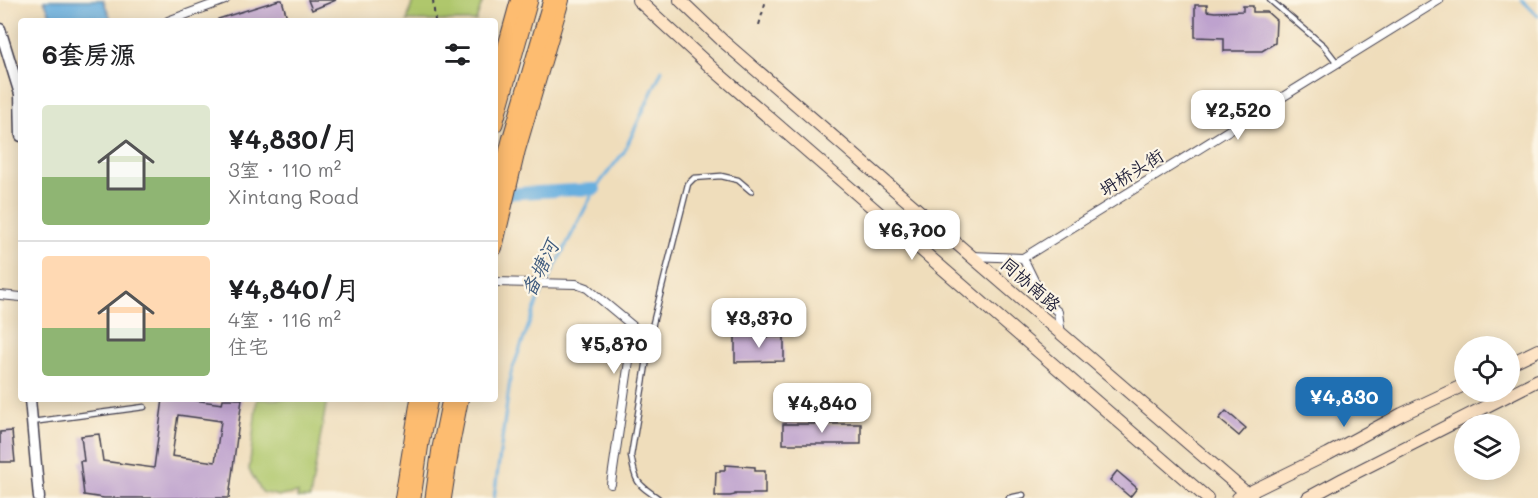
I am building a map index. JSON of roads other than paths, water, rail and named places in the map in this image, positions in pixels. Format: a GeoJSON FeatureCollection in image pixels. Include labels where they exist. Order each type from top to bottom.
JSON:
{"type":"FeatureCollection","features":[{"type":"Feature","properties":{"kind":"highway"},"geometry":{"type":"LineString","coordinates":[[498,113],[530,0]]}},
{"type":"Feature","properties":{"kind":"highway"},"geometry":{"type":"LineString","coordinates":[[498,188],[551,0]]}},
{"type":"Feature","properties":{"kind":"highway"},"geometry":{"type":"LineString","coordinates":[[413,498],[429,402]]}},
{"type":"Feature","properties":{"kind":"highway"},"geometry":{"type":"LineString","coordinates":[[433,498],[449,402]]}},
{"type":"Feature","properties":{"kind":"main road"},"geometry":{"type":"LineString","coordinates":[[498,72],[518,0]]}},
{"type":"Feature","properties":{"kind":"main road"},"geometry":{"type":"LineString","coordinates":[[498,236],[518,150],[562,0]]}},
{"type":"Feature","properties":{"kind":"main road"},"geometry":{"type":"LineString","coordinates":[[638,0],[713,69],[1207,498]]}},
{"type":"Feature","properties":{"kind":"main road","name":"同协南路"},"geometry":{"type":"LineString","coordinates":[[680,0],[724,42],[1246,496]]}},
{"type":"Feature","properties":{"kind":"main road"},"geometry":{"type":"LineString","coordinates":[[1520,359],[1538,350]]}},
{"type":"Feature","properties":{"kind":"main road"},"geometry":{"type":"LineString","coordinates":[[1308,498],[1343,478],[1538,380]]}},
{"type":"Feature","properties":{"kind":"main road"},"geometry":{"type":"LineString","coordinates":[[1246,496],[1402,414],[1454,390]]}},
{"type":"Feature","properties":{"kind":"main road"},"geometry":{"type":"LineString","coordinates":[[402,498],[418,402]]}},
{"type":"Feature","properties":{"kind":"main road"},"geometry":{"type":"LineString","coordinates":[[444,498],[460,402]]}},
{"type":"Feature","properties":{"kind":"street"},"geometry":{"type":"LineString","coordinates":[[176,18],[225,0]]}},
{"type":"Feature","properties":{"kind":"street","name":"坍桥头街"},"geometry":{"type":"LineString","coordinates":[[1023,258],[1439,0]]}},
{"type":"Feature","properties":{"kind":"street"},"geometry":{"type":"LineString","coordinates":[[0,28],[18,85]]}},
{"type":"Feature","properties":{"kind":"street"},"geometry":{"type":"LineString","coordinates":[[971,256],[1023,258],[1043,299],[1058,312],[1061,335]]}},
{"type":"Feature","properties":{"kind":"street"},"geometry":{"type":"LineString","coordinates":[[498,282],[576,284],[587,288],[634,327],[611,484]]}},
{"type":"Feature","properties":{"kind":"street"},"geometry":{"type":"LineString","coordinates":[[0,295],[18,297]]}},
{"type":"Feature","properties":{"kind":"street"},"geometry":{"type":"LineString","coordinates":[[30,402],[39,498]]}},
{"type":"Feature","properties":{"kind":"lane"},"geometry":{"type":"LineString","coordinates":[[1270,0],[1324,46],[1338,64]]}},
{"type":"Feature","properties":{"kind":"lane"},"geometry":{"type":"LineString","coordinates":[[658,498],[639,485],[634,474],[631,456],[653,323],[688,184],[694,178],[721,176],[738,180],[751,191]]}},
{"type":"Feature","properties":{"kind":"lane"},"geometry":{"type":"LineString","coordinates":[[32,422],[144,407]]}},
{"type":"Feature","properties":{"kind":"lane"},"geometry":{"type":"LineString","coordinates":[[1009,498],[1023,495]]}},
{"type":"Feature","properties":{"kind":"water"},"geometry":{"type":"Polygon","coordinates":[[[44,0],[103,0],[111,18],[52,18],[44,0]]]}},
{"type":"Feature","properties":{"kind":"waterway"},"geometry":{"type":"LineString","coordinates":[[1522,0],[1538,16]]}},
{"type":"Feature","properties":{"kind":"waterway","name":"备塘河"},"geometry":{"type":"LineString","coordinates":[[494,498],[511,373],[538,300],[595,189],[624,152],[662,70]]}},
{"type":"Feature","properties":{"kind":"waterway"},"geometry":{"type":"LineString","coordinates":[[500,194],[595,189]]}}]}
